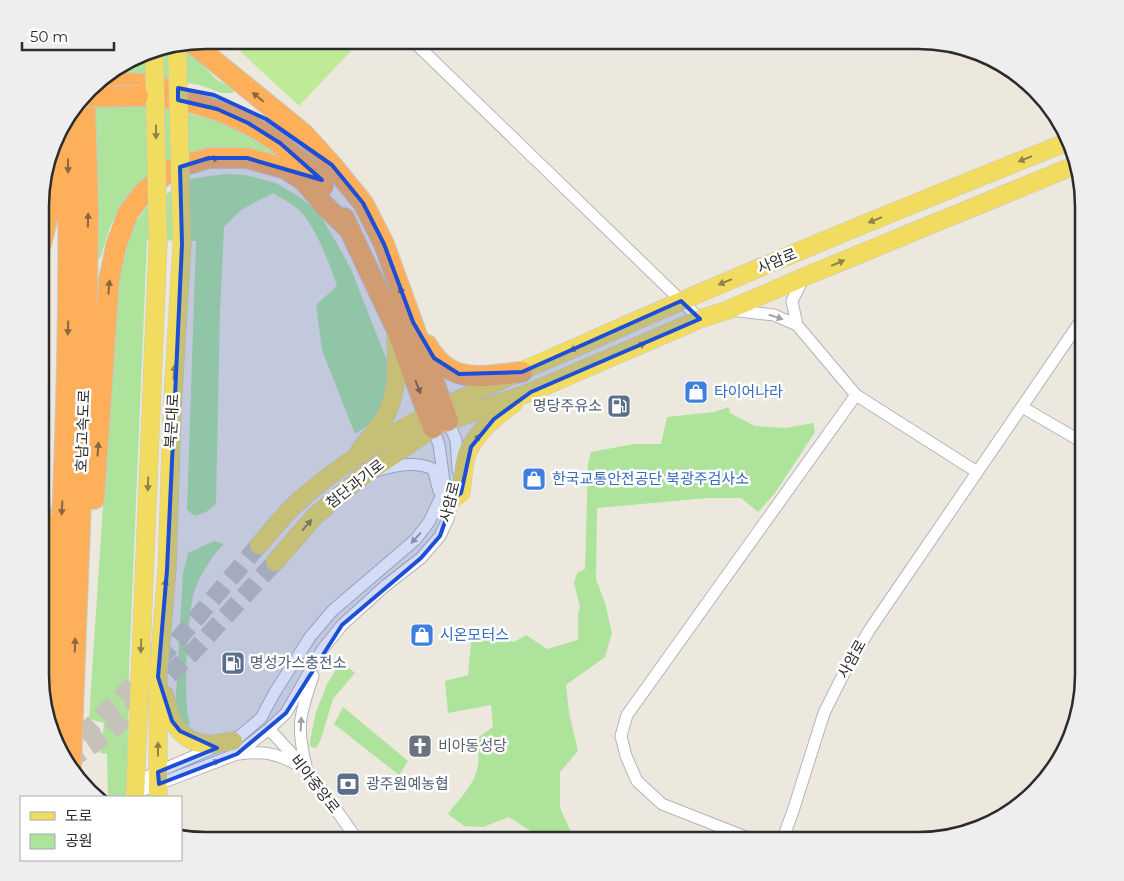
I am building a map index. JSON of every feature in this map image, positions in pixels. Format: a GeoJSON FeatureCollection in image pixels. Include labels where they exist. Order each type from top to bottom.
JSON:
{"type":"FeatureCollection","features":[{"type":"Feature","properties":{"kind":"highway"},"geometry":{"type":"LineString","coordinates":[[200,49],[304,134],[363,203],[384,244],[404,325],[438,418]]}},
{"type":"Feature","properties":{"kind":"highway"},"geometry":{"type":"LineString","coordinates":[[108,83],[217,109],[248,123],[280,143],[310,169],[333,198],[404,325],[434,358],[450,370],[467,377],[522,372]]}},
{"type":"Feature","properties":{"kind":"highway"},"geometry":{"type":"LineString","coordinates":[[95,95],[138,89],[193,90],[214,95],[266,119],[332,165]]}},
{"type":"Feature","properties":{"kind":"highway","name":"호남고속도로"},"geometry":{"type":"LineString","coordinates":[[71,756],[76,600],[84,441],[87,304],[88,210],[84,106]]}},
{"type":"Feature","properties":{"kind":"highway","name":"호남고속도로"},"geometry":{"type":"LineString","coordinates":[[53,713],[63,497],[69,297],[67,132]]}},
{"type":"Feature","properties":{"kind":"highway"},"geometry":{"type":"LineString","coordinates":[[76,600],[90,567],[110,280],[116,246],[128,213],[145,191],[172,169],[209,158],[247,158],[286,169],[304,181],[325,206],[350,230]]}},
{"type":"Feature","properties":{"kind":"highway"},"geometry":{"type":"LineString","coordinates":[[49,212],[52,177]]}},
{"type":"Feature","properties":{"kind":"highway"},"geometry":{"type":"LineString","coordinates":[[49,644],[54,668]]}},
{"type":"Feature","properties":{"kind":"main road","name":"북문대로"},"geometry":{"type":"LineString","coordinates":[[158,784],[158,677],[167,570],[172,414],[182,244],[177,52]]}},
{"type":"Feature","properties":{"kind":"main road","name":"북문대로"},"geometry":{"type":"LineString","coordinates":[[135,791],[158,243],[154,57]]}},
{"type":"Feature","properties":{"kind":"main road","name":"사암로"},"geometry":{"type":"LineString","coordinates":[[354,457],[438,418],[522,372],[681,301],[873,220],[1063,144]]}},
{"type":"Feature","properties":{"kind":"main road","name":"사암로"},"geometry":{"type":"LineString","coordinates":[[438,418],[531,392],[700,319],[728,310],[1070,167]]}},
{"type":"Feature","properties":{"kind":"main road"},"geometry":{"type":"LineString","coordinates":[[354,457],[385,417],[393,399],[404,325]]}},
{"type":"Feature","properties":{"kind":"main road"},"geometry":{"type":"LineString","coordinates":[[447,498],[461,493],[467,456],[477,436],[499,414],[531,392]]}},
{"type":"Feature","properties":{"kind":"main road","name":"첨단과기로"},"geometry":{"type":"LineString","coordinates":[[275,562],[315,516],[360,476],[438,418]]}},
{"type":"Feature","properties":{"kind":"main road","name":"첨단과기로"},"geometry":{"type":"LineString","coordinates":[[259,545],[298,501],[354,457]]}},
{"type":"Feature","properties":{"kind":"main road"},"geometry":{"type":"LineString","coordinates":[[158,677],[164,692],[166,708],[172,721],[180,731],[191,739],[205,744],[235,747]]}},
{"type":"Feature","properties":{"kind":"street"},"geometry":{"type":"LineString","coordinates":[[421,49],[700,319]]}},
{"type":"Feature","properties":{"kind":"street","name":"사암로"},"geometry":{"type":"LineString","coordinates":[[804,277],[792,302],[797,324],[856,395],[977,472]]}},
{"type":"Feature","properties":{"kind":"street","name":"사암로"},"geometry":{"type":"LineString","coordinates":[[728,310],[774,315],[797,324]]}},
{"type":"Feature","properties":{"kind":"street","name":"사암로"},"geometry":{"type":"LineString","coordinates":[[785,832],[824,713],[845,671],[870,629],[1075,329]]}},
{"type":"Feature","properties":{"kind":"street"},"geometry":{"type":"LineString","coordinates":[[733,832],[662,804],[636,781],[626,756],[621,736],[627,716],[856,395]]}},
{"type":"Feature","properties":{"kind":"street"},"geometry":{"type":"LineString","coordinates":[[1022,406],[1075,438]]}},
{"type":"Feature","properties":{"kind":"street","name":"사암로"},"geometry":{"type":"LineString","coordinates":[[135,791],[158,784],[269,729],[286,712],[322,650],[342,625],[385,586],[422,558],[440,536],[448,519],[447,498],[439,445],[438,418]]}},
{"type":"Feature","properties":{"kind":"street","name":"사암로"},"geometry":{"type":"LineString","coordinates":[[235,747],[240,736],[261,718],[310,637],[332,611],[415,540],[447,498],[458,466],[456,440],[438,418]]}},
{"type":"Feature","properties":{"kind":"street","name":"사암로"},"geometry":{"type":"LineString","coordinates":[[360,476],[403,465],[425,466],[433,469],[447,498]]}},
{"type":"Feature","properties":{"kind":"street"},"geometry":{"type":"LineString","coordinates":[[308,771],[301,744],[302,709],[322,650]]}},
{"type":"Feature","properties":{"kind":"street","name":"비아중앙로"},"geometry":{"type":"LineString","coordinates":[[269,729],[308,771],[352,832]]}},
{"type":"Feature","properties":{"kind":"street"},"geometry":{"type":"LineString","coordinates":[[235,747],[279,756],[308,771]]}},
{"type":"Feature","properties":{"kind":"highlighted area"},"geometry":{"type":"Polygon","coordinates":[[[178,88],[214,95],[266,119],[332,165],[363,203],[384,244],[413,322],[434,358],[459,374],[522,372],[681,301],[700,319],[531,392],[494,419],[471,447],[461,493],[453,499],[440,536],[421,558],[342,625],[286,713],[237,754],[159,784],[158,772],[217,748],[180,731],[172,721],[158,677],[167,570],[182,244],[180,167],[209,158],[247,158],[322,180],[280,143],[248,123],[217,109],[178,100],[178,88]]]}},
{"type":"Feature","properties":{"kind":"green space"},"geometry":{"type":"Polygon","coordinates":[[[238,49],[349,49],[351,51],[299,106],[238,49]]]}},
{"type":"Feature","properties":{"kind":"green space"},"geometry":{"type":"Polygon","coordinates":[[[188,50],[216,79],[233,89],[233,93],[222,93],[199,85],[164,79],[139,105],[211,119],[239,129],[284,158],[255,154],[141,182],[122,205],[110,227],[100,259],[96,258],[96,94],[118,75],[145,61],[165,54],[188,50]]]}},
{"type":"Feature","properties":{"kind":"green space"},"geometry":{"type":"Polygon","coordinates":[[[226,174],[245,175],[276,183],[301,198],[319,213],[351,269],[391,371],[379,418],[355,434],[322,350],[316,305],[337,286],[318,238],[308,220],[299,210],[273,193],[241,210],[224,227],[220,312],[216,504],[206,512],[195,516],[187,510],[196,241],[147,240],[129,670],[127,796],[108,796],[107,754],[100,753],[104,723],[89,719],[118,276],[125,243],[135,223],[146,208],[184,182],[194,178],[226,174]]]}},
{"type":"Feature","properties":{"kind":"green space"},"geometry":{"type":"Polygon","coordinates":[[[729,407],[730,413],[755,426],[785,428],[813,423],[815,432],[775,493],[758,512],[741,498],[708,498],[597,508],[596,579],[605,603],[612,633],[605,657],[566,685],[569,713],[578,751],[560,772],[560,808],[571,832],[532,832],[509,817],[483,827],[464,826],[448,814],[468,788],[477,771],[478,751],[476,739],[493,727],[491,705],[448,713],[445,681],[468,675],[472,634],[488,634],[514,642],[526,635],[547,649],[578,640],[578,615],[580,607],[574,583],[577,573],[585,569],[588,464],[591,452],[634,444],[661,444],[667,417],[714,412],[729,407]]]}},
{"type":"Feature","properties":{"kind":"green space"},"geometry":{"type":"Polygon","coordinates":[[[214,541],[224,544],[203,573],[196,587],[192,603],[186,680],[186,699],[190,723],[184,728],[175,710],[183,573],[188,553],[214,541]]]}},
{"type":"Feature","properties":{"kind":"green space"},"geometry":{"type":"Polygon","coordinates":[[[341,661],[355,673],[333,699],[321,739],[316,748],[309,746],[316,712],[327,684],[341,661]]]}},
{"type":"Feature","properties":{"kind":"green space"},"geometry":{"type":"Polygon","coordinates":[[[343,707],[408,761],[399,775],[334,724],[343,707]]]}},
{"type":"Feature","properties":{"kind":"tunnel"},"geometry":{"type":"LineString","coordinates":[[64,743],[91,726],[175,643],[259,545]]}},
{"type":"Feature","properties":{"kind":"tunnel"},"geometry":{"type":"LineString","coordinates":[[72,758],[107,735],[192,653],[275,562]]}},
{"type":"Feature","properties":{"kind":"place","name":"타이어나라"},"geometry":{"type":"Point","coordinates":[696,392]}},
{"type":"Feature","properties":{"kind":"place","name":"명당주유소"},"geometry":{"type":"Point","coordinates":[619,406]}},
{"type":"Feature","properties":{"kind":"place","name":"한국교통안전공단 북광주검사소"},"geometry":{"type":"Point","coordinates":[534,479]}},
{"type":"Feature","properties":{"kind":"place","name":"시온모터스"},"geometry":{"type":"Point","coordinates":[422,635]}},
{"type":"Feature","properties":{"kind":"place","name":"명성가스충전소"},"geometry":{"type":"Point","coordinates":[233,663]}},
{"type":"Feature","properties":{"kind":"place","name":"비아동성당"},"geometry":{"type":"Point","coordinates":[420,746]}},
{"type":"Feature","properties":{"kind":"place","name":"광주원예농협"},"geometry":{"type":"Point","coordinates":[348,784]}}]}
